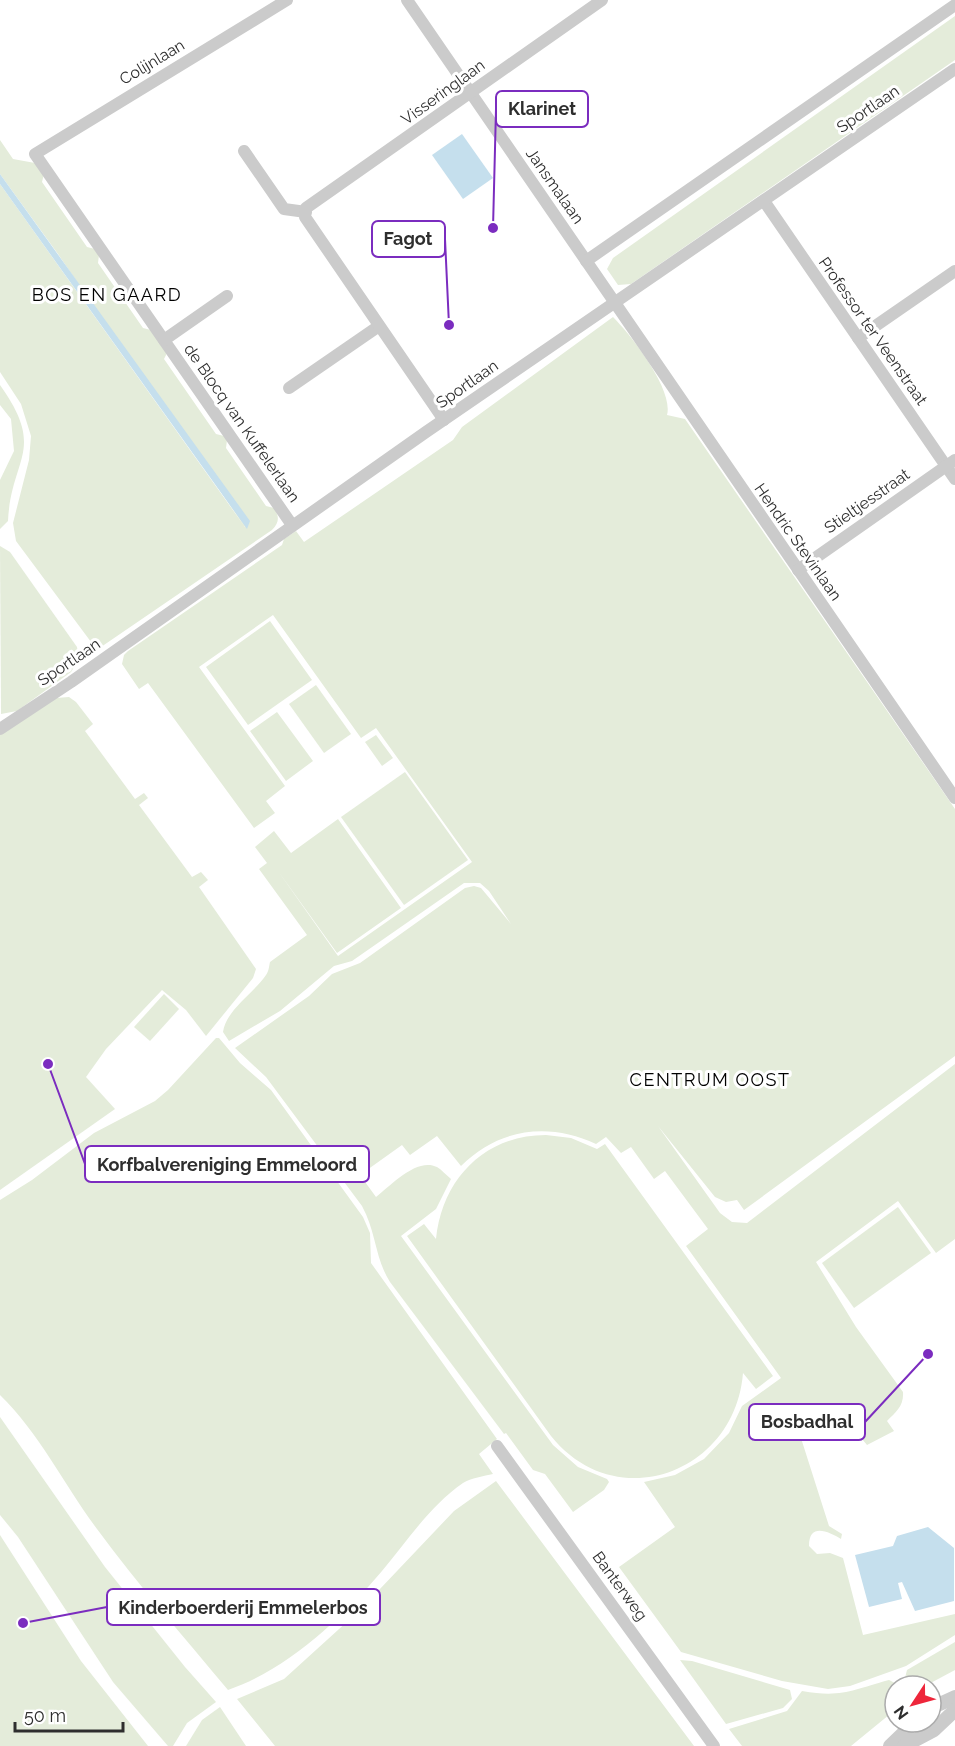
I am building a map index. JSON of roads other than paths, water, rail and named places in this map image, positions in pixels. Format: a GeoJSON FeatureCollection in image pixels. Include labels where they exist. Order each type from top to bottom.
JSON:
{"type":"FeatureCollection","features":[{"type":"Feature","properties":{"kind":"street","name":"Colijnlaan"},"geometry":{"type":"LineString","coordinates":[[35,154],[287,0]]}},
{"type":"Feature","properties":{"kind":"street","name":"Jansmalaan"},"geometry":{"type":"LineString","coordinates":[[406,0],[614,303]]}},
{"type":"Feature","properties":{"kind":"street","name":"Visseringlaan"},"geometry":{"type":"LineString","coordinates":[[306,212],[306,207],[602,0]]}},
{"type":"Feature","properties":{"kind":"street"},"geometry":{"type":"LineString","coordinates":[[586,261],[955,5]]}},
{"type":"Feature","properties":{"kind":"street","name":"Sportlaan"},"geometry":{"type":"LineString","coordinates":[[0,729],[71,682],[292,525],[955,69]]}},
{"type":"Feature","properties":{"kind":"street"},"geometry":{"type":"LineString","coordinates":[[244,151],[285,209],[306,212],[305,217],[444,420]]}},
{"type":"Feature","properties":{"kind":"street","name":"de Blocq van Kuffelerlaan"},"geometry":{"type":"LineString","coordinates":[[35,154],[292,525]]}},
{"type":"Feature","properties":{"kind":"street","name":"Professor ter Veenstraat"},"geometry":{"type":"LineString","coordinates":[[764,201],[858,338],[951,463],[955,479]]}},
{"type":"Feature","properties":{"kind":"street"},"geometry":{"type":"LineString","coordinates":[[858,338],[955,271]]}},
{"type":"Feature","properties":{"kind":"street","name":"de Blocq van Kuffelerlaan"},"geometry":{"type":"LineString","coordinates":[[164,340],[227,296]]}},
{"type":"Feature","properties":{"kind":"street","name":"Hendric Stevinlaan"},"geometry":{"type":"LineString","coordinates":[[614,303],[955,798]]}},
{"type":"Feature","properties":{"kind":"street"},"geometry":{"type":"LineString","coordinates":[[289,388],[379,326]]}},
{"type":"Feature","properties":{"kind":"street","name":"Stieltjesstraat"},"geometry":{"type":"LineString","coordinates":[[798,570],[951,463]]}},
{"type":"Feature","properties":{"kind":"street","name":"Banterweg"},"geometry":{"type":"LineString","coordinates":[[497,1446],[714,1746]]}},
{"type":"Feature","properties":{"kind":"street"},"geometry":{"type":"LineString","coordinates":[[904,1746],[934,1730],[955,1710]]}},
{"type":"Feature","properties":{"kind":"street"},"geometry":{"type":"LineString","coordinates":[[890,1746],[902,1734]]}},
{"type":"Feature","properties":{"kind":"water"},"geometry":{"type":"Polygon","coordinates":[[[462,134],[493,178],[463,199],[432,155],[462,134]]]}},
{"type":"Feature","properties":{"kind":"water"},"geometry":{"type":"Polygon","coordinates":[[[0,174],[250,521],[247,529],[0,184],[0,174]]]}},
{"type":"Feature","properties":{"kind":"water"},"geometry":{"type":"Polygon","coordinates":[[[928,1527],[954,1548],[954,1601],[915,1611],[902,1582],[898,1583],[902,1599],[869,1607],[855,1555],[893,1546],[897,1536],[928,1527]]]}},
{"type":"Feature","properties":{"kind":"place","name":"Klarinet"},"geometry":{"type":"Point","coordinates":[493,228]}},
{"type":"Feature","properties":{"kind":"place","name":"Fagot"},"geometry":{"type":"Point","coordinates":[449,325]}},
{"type":"Feature","properties":{"kind":"place","name":"Korfbalvereniging Emmeloord"},"geometry":{"type":"Point","coordinates":[48,1064]}},
{"type":"Feature","properties":{"kind":"place","name":"Bosbadhal"},"geometry":{"type":"Point","coordinates":[928,1354]}},
{"type":"Feature","properties":{"kind":"place","name":"Kinderboerderij Emmelerbos"},"geometry":{"type":"Point","coordinates":[23,1623]}},
{"type":"Feature","properties":{"kind":"district","name":"BOS EN GAARD"},"geometry":{"type":"Point","coordinates":[107,294]}},
{"type":"Feature","properties":{"kind":"district","name":"CENTRUM OOST"},"geometry":{"type":"Point","coordinates":[710,1079]}}]}
